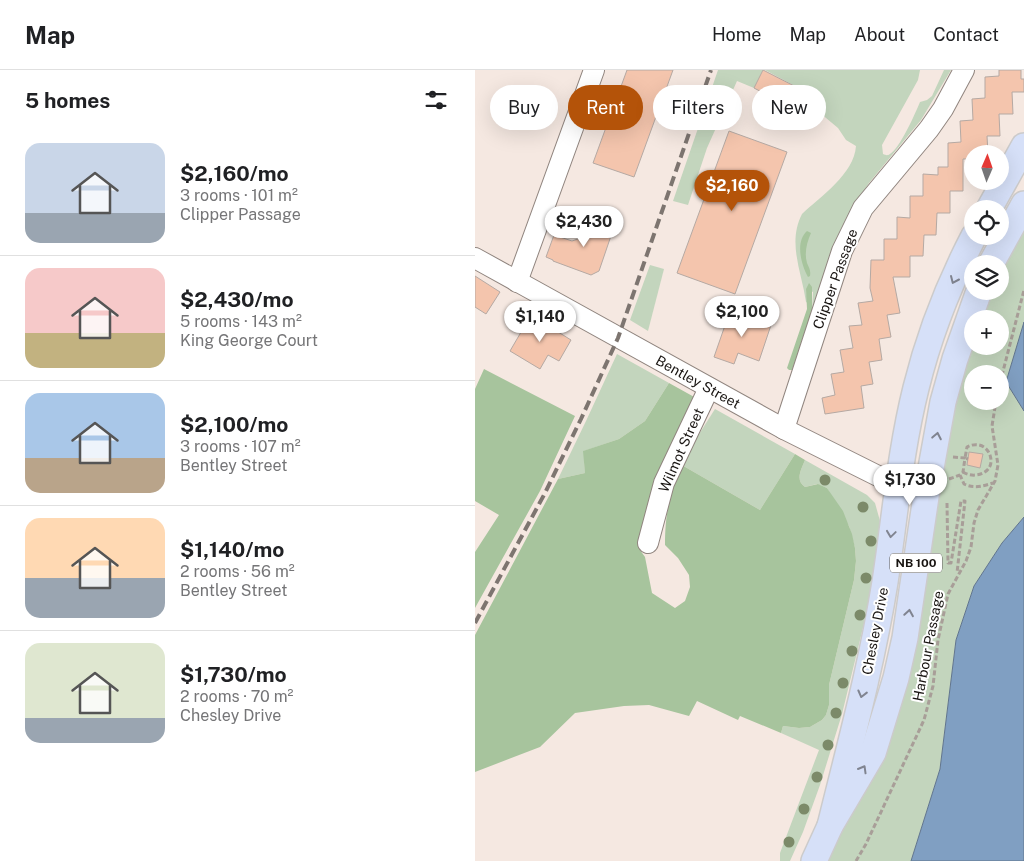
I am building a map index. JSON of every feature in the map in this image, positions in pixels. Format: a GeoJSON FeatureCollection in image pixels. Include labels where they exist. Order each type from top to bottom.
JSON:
{"type":"FeatureCollection","features":[{"type":"Feature","properties":{"kind":"main road"},"geometry":{"type":"LineString","coordinates":[[1006,200],[1024,146]]}},
{"type":"Feature","properties":{"kind":"main road","name":"Chesley Drive"},"geometry":{"type":"LineString","coordinates":[[830,826],[872,654],[885,583],[897,486],[914,398],[936,322],[971,245]]}},
{"type":"Feature","properties":{"kind":"main road","name":"Chesley Drive"},"geometry":{"type":"LineString","coordinates":[[814,861],[830,826],[873,753],[896,678],[937,495],[943,402],[961,340],[976,300]]}},
{"type":"Feature","properties":{"kind":"street"},"geometry":{"type":"LineString","coordinates":[[517,282],[594,70]]}},
{"type":"Feature","properties":{"kind":"street","name":"Clipper Passage"},"geometry":{"type":"LineString","coordinates":[[784,429],[842,251],[851,230],[868,201],[943,109],[963,70]]}},
{"type":"Feature","properties":{"kind":"street","name":"Bentley Street"},"geometry":{"type":"LineString","coordinates":[[475,258],[784,429],[897,486],[937,495]]}},
{"type":"Feature","properties":{"kind":"street","name":"Wilmot Street"},"geometry":{"type":"LineString","coordinates":[[648,543],[664,483],[709,388]]}},
{"type":"Feature","properties":{"kind":"path"},"geometry":{"type":"LineString","coordinates":[[1005,365],[1024,290]]}},
{"type":"Feature","properties":{"kind":"path","name":"Harbour Passage"},"geometry":{"type":"LineString","coordinates":[[856,861],[866,844],[924,720],[933,686],[940,633],[948,594],[966,561],[971,547],[974,523],[978,510],[994,483],[998,465],[992,426],[995,410]]}},
{"type":"Feature","properties":{"kind":"path"},"geometry":{"type":"LineString","coordinates":[[963,472],[977,476],[990,466],[989,462],[991,459],[983,446],[972,444],[967,447],[963,472],[960,475],[964,484],[969,487],[979,487],[994,483]]}},
{"type":"Feature","properties":{"kind":"path"},"geometry":{"type":"LineString","coordinates":[[957,457],[966,459]]}},
{"type":"Feature","properties":{"kind":"path"},"geometry":{"type":"LineString","coordinates":[[937,495],[948,563],[951,563],[961,500],[965,501],[957,576]]}},
{"type":"Feature","properties":{"kind":"green space"},"geometry":{"type":"Polygon","coordinates":[[[718,70],[763,70],[756,85],[752,85],[752,87],[737,81],[735,85],[713,85],[718,70]]]}},
{"type":"Feature","properties":{"kind":"green space"},"geometry":{"type":"Polygon","coordinates":[[[765,70],[920,70],[918,80],[882,145],[883,154],[887,155],[894,151],[903,138],[920,102],[932,96],[944,70],[951,70],[921,120],[869,183],[850,212],[833,247],[812,310],[813,292],[806,289],[808,303],[806,302],[797,258],[796,236],[798,225],[802,214],[843,175],[854,156],[856,146],[846,140],[838,128],[826,118],[826,85],[793,85],[765,70]]]}},
{"type":"Feature","properties":{"kind":"green space"},"geometry":{"type":"Polygon","coordinates":[[[697,130],[715,130],[688,205],[673,201],[697,130]]]}},
{"type":"Feature","properties":{"kind":"green space"},"geometry":{"type":"Polygon","coordinates":[[[1024,204],[1024,322],[1009,372],[1009,365],[964,365],[964,410],[1009,410],[1009,387],[1024,411],[1024,517],[1002,543],[974,586],[956,640],[940,769],[911,861],[814,861],[830,826],[873,753],[896,678],[905,638],[927,490],[943,402],[964,334],[964,355],[1009,355],[1009,310],[972,310],[976,300],[1009,300],[1009,255],[996,255],[1001,245],[1009,245],[1009,231],[1024,204]]]}},
{"type":"Feature","properties":{"kind":"green space"},"geometry":{"type":"Polygon","coordinates":[[[807,231],[811,233],[806,251],[810,272],[808,277],[800,253],[801,241],[807,231]]]}},
{"type":"Feature","properties":{"kind":"green space"},"geometry":{"type":"Polygon","coordinates":[[[650,265],[664,269],[648,331],[630,320],[650,265]]]}},
{"type":"Feature","properties":{"kind":"green space"},"geometry":{"type":"Polygon","coordinates":[[[809,283],[812,287],[812,310],[792,370],[789,370],[787,368],[807,309],[806,289],[809,283]]]}},
{"type":"Feature","properties":{"kind":"green space"},"geometry":{"type":"Polygon","coordinates":[[[617,354],[669,383],[645,421],[619,439],[584,451],[585,473],[558,479],[586,421],[617,354]]]}},
{"type":"Feature","properties":{"kind":"green space"},"geometry":{"type":"Polygon","coordinates":[[[484,369],[575,416],[540,491],[475,608],[475,552],[499,515],[475,501],[475,389],[484,369]]]}},
{"type":"Feature","properties":{"kind":"green space"},"geometry":{"type":"Polygon","coordinates":[[[669,383],[696,398],[648,506],[640,550],[645,557],[652,593],[675,608],[685,601],[690,587],[689,575],[678,558],[665,545],[669,504],[680,464],[760,510],[795,454],[805,460],[800,481],[805,487],[818,484],[827,488],[843,511],[855,548],[854,580],[829,685],[829,705],[826,715],[822,720],[810,727],[783,726],[781,733],[740,716],[738,720],[697,701],[689,716],[649,705],[624,706],[575,713],[540,747],[475,772],[475,635],[558,479],[585,473],[583,451],[619,439],[645,421],[669,383]]]}},
{"type":"Feature","properties":{"kind":"green space"},"geometry":{"type":"Polygon","coordinates":[[[715,409],[795,454],[760,510],[680,464],[715,409]]]}},
{"type":"Feature","properties":{"kind":"green space"},"geometry":{"type":"Polygon","coordinates":[[[805,460],[867,495],[875,503],[880,521],[870,599],[842,714],[803,832],[790,861],[780,861],[780,853],[819,750],[781,733],[783,726],[810,727],[822,720],[826,715],[829,705],[829,685],[854,580],[856,561],[855,548],[849,526],[827,488],[817,484],[805,487],[800,481],[805,460]]]}},
{"type":"Feature","properties":{"kind":"water"},"geometry":{"type":"Polygon","coordinates":[[[1024,322],[1024,411],[1009,387],[1009,372],[1024,322]]]}},
{"type":"Feature","properties":{"kind":"water"},"geometry":{"type":"Polygon","coordinates":[[[1024,517],[1024,861],[911,861],[940,769],[956,640],[974,586],[1002,543],[1024,517]]]}},
{"type":"Feature","properties":{"kind":"building"},"geometry":{"type":"Polygon","coordinates":[[[627,70],[673,70],[668,85],[653,85],[653,125],[634,177],[593,163],[605,130],[643,130],[643,85],[622,85],[627,70]]]}},
{"type":"Feature","properties":{"kind":"building"},"geometry":{"type":"Polygon","coordinates":[[[763,70],[792,85],[756,85],[763,70]]]}},
{"type":"Feature","properties":{"kind":"building"},"geometry":{"type":"Polygon","coordinates":[[[999,70],[1021,70],[1021,79],[1024,79],[1024,92],[1012,92],[1013,114],[999,114],[1000,136],[987,136],[988,145],[964,145],[963,191],[950,191],[950,213],[937,213],[936,235],[924,235],[923,256],[910,256],[910,277],[893,277],[900,313],[887,315],[891,337],[879,339],[882,360],[869,362],[873,384],[861,386],[864,408],[825,414],[822,398],[835,395],[831,374],[844,372],[840,350],[853,348],[849,326],[862,325],[858,303],[873,301],[870,288],[871,260],[884,260],[884,239],[897,239],[897,217],[910,218],[910,196],[923,196],[923,174],[938,175],[938,167],[948,167],[948,143],[961,142],[960,121],[973,120],[972,99],[985,98],[985,77],[999,76],[999,70]]]}},
{"type":"Feature","properties":{"kind":"building"},"geometry":{"type":"Polygon","coordinates":[[[729,131],[787,152],[735,294],[677,273],[729,131]]]}},
{"type":"Feature","properties":{"kind":"building"},"geometry":{"type":"Polygon","coordinates":[[[593,216],[615,224],[599,271],[591,275],[546,257],[554,235],[572,241],[586,236],[593,216]]]}},
{"type":"Feature","properties":{"kind":"building"},"geometry":{"type":"Polygon","coordinates":[[[475,276],[500,292],[486,314],[475,307],[475,276]]]}},
{"type":"Feature","properties":{"kind":"building"},"geometry":{"type":"Polygon","coordinates":[[[730,311],[771,325],[759,361],[738,353],[734,364],[714,357],[730,311]]]}},
{"type":"Feature","properties":{"kind":"building"},"geometry":{"type":"Polygon","coordinates":[[[531,315],[571,340],[559,361],[548,355],[540,369],[510,351],[531,315]]]}},
{"type":"Feature","properties":{"kind":"building"},"geometry":{"type":"Polygon","coordinates":[[[969,452],[983,454],[980,468],[967,465],[969,452]]]}},
{"type":"Feature","properties":{"kind":"railway"},"geometry":{"type":"LineString","coordinates":[[475,623],[545,493],[618,338],[711,70]]}}]}
